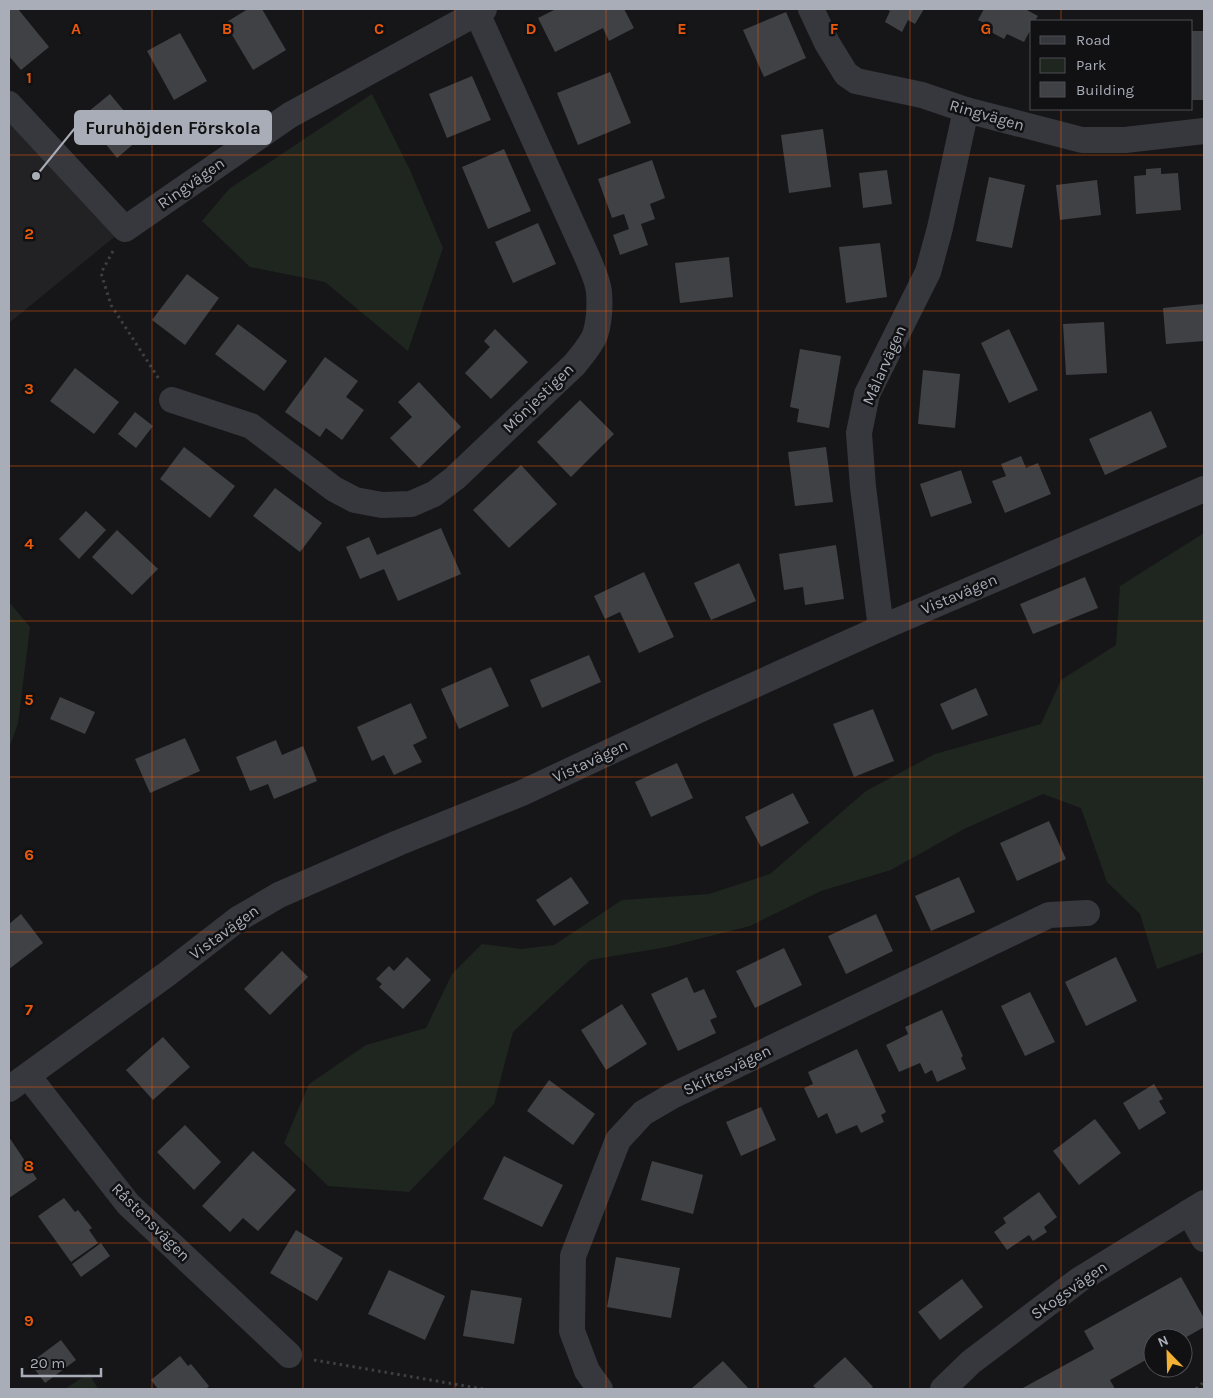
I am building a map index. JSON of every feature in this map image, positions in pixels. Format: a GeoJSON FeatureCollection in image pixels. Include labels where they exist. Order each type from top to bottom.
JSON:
{"type":"FeatureCollection","features":[{"type":"Feature","properties":{"kind":"street","name":"Ringvägen"},"geometry":{"type":"LineString","coordinates":[[811,9],[827,43],[846,74],[856,81],[922,95],[966,110],[1082,140],[1125,140],[1204,131]]}},
{"type":"Feature","properties":{"kind":"street","name":"Ringvägen"},"geometry":{"type":"LineString","coordinates":[[125,229],[290,115],[481,11]]}},
{"type":"Feature","properties":{"kind":"street","name":"Mönjestigen"},"geometry":{"type":"LineString","coordinates":[[172,400],[251,426],[334,489],[355,500],[382,505],[411,504],[434,494],[455,478],[581,357],[595,335],[599,291],[594,274],[481,11]]}},
{"type":"Feature","properties":{"kind":"street"},"geometry":{"type":"LineString","coordinates":[[9,104],[125,229]]}},
{"type":"Feature","properties":{"kind":"street","name":"Målarvägen"},"geometry":{"type":"LineString","coordinates":[[881,628],[863,487],[859,433],[867,394],[928,272],[940,228],[966,110]]}},
{"type":"Feature","properties":{"kind":"street","name":"Vistavägen"},"geometry":{"type":"LineString","coordinates":[[18,1082],[167,974],[238,919],[280,895],[398,843],[522,793],[701,709],[881,628],[1204,489]]}},
{"type":"Feature","properties":{"kind":"street","name":"Skiftesvägen"},"geometry":{"type":"LineString","coordinates":[[600,1389],[587,1371],[572,1331],[573,1256],[618,1140],[643,1113],[672,1096],[1049,915],[1086,913]]}},
{"type":"Feature","properties":{"kind":"street","name":"Råstensvägen"},"geometry":{"type":"LineString","coordinates":[[18,1082],[128,1204],[289,1355]]}},
{"type":"Feature","properties":{"kind":"street"},"geometry":{"type":"LineString","coordinates":[[1197,1208],[1204,1239]]}},
{"type":"Feature","properties":{"kind":"street","name":"Skogsvägen"},"geometry":{"type":"LineString","coordinates":[[943,1389],[971,1362],[1079,1280],[1197,1208]]}},
{"type":"Feature","properties":{"kind":"path"},"geometry":{"type":"LineString","coordinates":[[125,229],[101,273],[111,305],[172,400]]}},
{"type":"Feature","properties":{"kind":"path"},"geometry":{"type":"LineString","coordinates":[[289,1355],[483,1389]]}},
{"type":"Feature","properties":{"kind":"path"},"geometry":{"type":"LineString","coordinates":[[1196,1389],[1204,1382]]}},
{"type":"Feature","properties":{"kind":"shaded area"},"geometry":{"type":"Polygon","coordinates":[[[9,119],[118,234],[9,323],[9,119]]]}},
{"type":"Feature","properties":{"kind":"green space"},"geometry":{"type":"Polygon","coordinates":[[[372,94],[410,170],[443,248],[408,351],[325,282],[250,267],[202,221],[229,189],[372,94]]]}},
{"type":"Feature","properties":{"kind":"green space"},"geometry":{"type":"Polygon","coordinates":[[[1204,533],[1204,952],[1157,969],[1140,914],[1107,882],[1081,808],[1043,794],[964,829],[891,870],[821,891],[750,926],[667,947],[590,960],[513,1032],[494,1104],[409,1192],[328,1186],[284,1143],[309,1084],[366,1045],[426,1028],[452,974],[482,944],[521,949],[554,945],[622,900],[709,894],[770,874],[866,791],[935,754],[1041,724],[1061,680],[1116,645],[1120,586],[1204,533]]]}},
{"type":"Feature","properties":{"kind":"green space"},"geometry":{"type":"Polygon","coordinates":[[[9,602],[30,627],[18,723],[9,749],[9,602]]]}},
{"type":"Feature","properties":{"kind":"green space"},"geometry":{"type":"Polygon","coordinates":[[[89,1373],[98,1389],[65,1389],[89,1373]]]}},
{"type":"Feature","properties":{"kind":"building"},"geometry":{"type":"Polygon","coordinates":[[[9,9],[18,9],[49,47],[21,70],[9,56],[9,9]]]}},
{"type":"Feature","properties":{"kind":"building"},"geometry":{"type":"Polygon","coordinates":[[[248,9],[262,9],[286,50],[253,70],[225,23],[248,9]]]}},
{"type":"Feature","properties":{"kind":"building"},"geometry":{"type":"Polygon","coordinates":[[[556,9],[624,9],[634,28],[609,41],[603,28],[555,52],[538,18],[556,9]]]}},
{"type":"Feature","properties":{"kind":"building"},"geometry":{"type":"Polygon","coordinates":[[[886,9],[924,9],[915,24],[908,20],[902,32],[885,22],[890,11],[886,9]]]}},
{"type":"Feature","properties":{"kind":"building"},"geometry":{"type":"Polygon","coordinates":[[[984,9],[1025,9],[1038,16],[1036,20],[1030,20],[1030,31],[1024,42],[1007,34],[1004,39],[991,32],[993,27],[978,20],[984,9]]]}},
{"type":"Feature","properties":{"kind":"building"},"geometry":{"type":"Polygon","coordinates":[[[786,12],[806,58],[764,77],[743,30],[786,12]]]}},
{"type":"Feature","properties":{"kind":"building"},"geometry":{"type":"Polygon","coordinates":[[[1193,31],[1204,31],[1204,100],[1193,100],[1193,31]]]}},
{"type":"Feature","properties":{"kind":"building"},"geometry":{"type":"Polygon","coordinates":[[[180,33],[207,81],[174,100],[147,51],[180,33]]]}},
{"type":"Feature","properties":{"kind":"building"},"geometry":{"type":"Polygon","coordinates":[[[610,72],[631,123],[578,145],[557,93],[610,72]]]}},
{"type":"Feature","properties":{"kind":"building"},"geometry":{"type":"Polygon","coordinates":[[[472,76],[491,120],[447,138],[429,94],[472,76]]]}},
{"type":"Feature","properties":{"kind":"building"},"geometry":{"type":"Polygon","coordinates":[[[110,94],[144,135],[117,158],[83,116],[110,94]]]}},
{"type":"Feature","properties":{"kind":"building"},"geometry":{"type":"Polygon","coordinates":[[[823,129],[831,187],[789,193],[781,135],[823,129]]]}},
{"type":"Feature","properties":{"kind":"building"},"geometry":{"type":"Polygon","coordinates":[[[504,149],[531,211],[488,229],[462,167],[504,149]]]}},
{"type":"Feature","properties":{"kind":"building"},"geometry":{"type":"Polygon","coordinates":[[[652,160],[665,198],[650,204],[655,219],[641,224],[648,245],[620,255],[613,235],[629,229],[624,214],[612,218],[598,179],[652,160]]]}},
{"type":"Feature","properties":{"kind":"building"},"geometry":{"type":"Polygon","coordinates":[[[1161,168],[1161,174],[1178,173],[1181,210],[1136,214],[1134,176],[1146,175],[1146,169],[1161,168]]]}},
{"type":"Feature","properties":{"kind":"building"},"geometry":{"type":"Polygon","coordinates":[[[887,170],[892,204],[863,208],[859,173],[887,170]]]}},
{"type":"Feature","properties":{"kind":"building"},"geometry":{"type":"Polygon","coordinates":[[[989,177],[1025,185],[1012,248],[976,241],[989,177]]]}},
{"type":"Feature","properties":{"kind":"building"},"geometry":{"type":"Polygon","coordinates":[[[1097,180],[1101,215],[1060,220],[1056,185],[1097,180]]]}},
{"type":"Feature","properties":{"kind":"building"},"geometry":{"type":"Polygon","coordinates":[[[538,223],[556,264],[513,283],[495,242],[538,223]]]}},
{"type":"Feature","properties":{"kind":"building"},"geometry":{"type":"Polygon","coordinates":[[[880,243],[887,297],[846,303],[839,247],[880,243]]]}},
{"type":"Feature","properties":{"kind":"building"},"geometry":{"type":"Polygon","coordinates":[[[729,257],[733,297],[680,303],[675,263],[729,257]]]}},
{"type":"Feature","properties":{"kind":"building"},"geometry":{"type":"Polygon","coordinates":[[[187,274],[219,298],[185,345],[152,320],[187,274]]]}},
{"type":"Feature","properties":{"kind":"building"},"geometry":{"type":"Polygon","coordinates":[[[1204,304],[1204,341],[1166,344],[1163,308],[1204,304]]]}},
{"type":"Feature","properties":{"kind":"building"},"geometry":{"type":"Polygon","coordinates":[[[1104,322],[1107,373],[1066,375],[1063,324],[1104,322]]]}},
{"type":"Feature","properties":{"kind":"building"},"geometry":{"type":"Polygon","coordinates":[[[238,324],[287,361],[264,391],[215,354],[238,324]]]}},
{"type":"Feature","properties":{"kind":"building"},"geometry":{"type":"Polygon","coordinates":[[[495,329],[528,362],[491,399],[465,373],[490,347],[484,341],[495,329]]]}},
{"type":"Feature","properties":{"kind":"building"},"geometry":{"type":"Polygon","coordinates":[[[1009,329],[1038,390],[1009,403],[981,343],[1009,329]]]}},
{"type":"Feature","properties":{"kind":"building"},"geometry":{"type":"Polygon","coordinates":[[[800,349],[841,356],[829,428],[797,422],[799,409],[790,407],[800,349]]]}},
{"type":"Feature","properties":{"kind":"building"},"geometry":{"type":"Polygon","coordinates":[[[325,357],[358,381],[346,397],[364,410],[342,440],[326,428],[320,437],[285,412],[325,357]]]}},
{"type":"Feature","properties":{"kind":"building"},"geometry":{"type":"Polygon","coordinates":[[[75,368],[119,402],[94,434],[50,401],[75,368]]]}},
{"type":"Feature","properties":{"kind":"building"},"geometry":{"type":"Polygon","coordinates":[[[923,370],[960,374],[955,428],[918,424],[923,370]]]}},
{"type":"Feature","properties":{"kind":"building"},"geometry":{"type":"Polygon","coordinates":[[[419,382],[461,427],[419,468],[390,438],[412,417],[398,402],[419,382]]]}},
{"type":"Feature","properties":{"kind":"building"},"geometry":{"type":"Polygon","coordinates":[[[580,400],[614,434],[571,477],[537,442],[580,400]]]}},
{"type":"Feature","properties":{"kind":"building"},"geometry":{"type":"Polygon","coordinates":[[[1151,411],[1167,447],[1105,475],[1089,439],[1151,411]]]}},
{"type":"Feature","properties":{"kind":"building"},"geometry":{"type":"Polygon","coordinates":[[[135,412],[153,426],[136,448],[118,434],[135,412]]]}},
{"type":"Feature","properties":{"kind":"building"},"geometry":{"type":"Polygon","coordinates":[[[184,447],[235,486],[210,518],[160,479],[184,447]]]}},
{"type":"Feature","properties":{"kind":"building"},"geometry":{"type":"Polygon","coordinates":[[[826,447],[833,502],[795,506],[788,452],[826,447]]]}},
{"type":"Feature","properties":{"kind":"building"},"geometry":{"type":"Polygon","coordinates":[[[1021,456],[1026,468],[1038,463],[1051,494],[1005,513],[992,481],[1006,476],[1001,464],[1021,456]]]}},
{"type":"Feature","properties":{"kind":"building"},"geometry":{"type":"Polygon","coordinates":[[[521,465],[557,504],[509,548],[473,510],[521,465]]]}},
{"type":"Feature","properties":{"kind":"building"},"geometry":{"type":"Polygon","coordinates":[[[961,470],[972,503],[931,517],[920,484],[961,470]]]}},
{"type":"Feature","properties":{"kind":"building"},"geometry":{"type":"Polygon","coordinates":[[[275,488],[322,523],[300,552],[253,516],[275,488]]]}},
{"type":"Feature","properties":{"kind":"building"},"geometry":{"type":"Polygon","coordinates":[[[86,511],[106,530],[79,559],[59,539],[86,511]]]}},
{"type":"Feature","properties":{"kind":"building"},"geometry":{"type":"Polygon","coordinates":[[[441,528],[461,574],[398,601],[384,569],[360,579],[346,547],[369,537],[377,555],[441,528]]]}},
{"type":"Feature","properties":{"kind":"building"},"geometry":{"type":"Polygon","coordinates":[[[117,530],[158,569],[132,595],[92,557],[117,530]]]}},
{"type":"Feature","properties":{"kind":"building"},"geometry":{"type":"Polygon","coordinates":[[[836,545],[844,599],[805,605],[803,587],[784,590],[779,554],[836,545]]]}},
{"type":"Feature","properties":{"kind":"building"},"geometry":{"type":"Polygon","coordinates":[[[739,563],[756,601],[711,620],[694,583],[739,563]]]}},
{"type":"Feature","properties":{"kind":"building"},"geometry":{"type":"Polygon","coordinates":[[[644,572],[674,637],[639,653],[620,612],[605,619],[594,596],[644,572]]]}},
{"type":"Feature","properties":{"kind":"building"},"geometry":{"type":"Polygon","coordinates":[[[1085,577],[1098,608],[1033,634],[1020,604],[1085,577]]]}},
{"type":"Feature","properties":{"kind":"building"},"geometry":{"type":"Polygon","coordinates":[[[589,655],[601,682],[542,708],[530,680],[589,655]]]}},
{"type":"Feature","properties":{"kind":"building"},"geometry":{"type":"Polygon","coordinates":[[[491,667],[509,706],[459,729],[441,689],[491,667]]]}},
{"type":"Feature","properties":{"kind":"building"},"geometry":{"type":"Polygon","coordinates":[[[976,688],[988,715],[952,730],[940,704],[976,688]]]}},
{"type":"Feature","properties":{"kind":"building"},"geometry":{"type":"Polygon","coordinates":[[[60,697],[95,712],[85,734],[50,719],[60,697]]]}},
{"type":"Feature","properties":{"kind":"building"},"geometry":{"type":"Polygon","coordinates":[[[411,703],[427,738],[413,745],[422,762],[394,775],[384,755],[372,761],[357,727],[411,703]]]}},
{"type":"Feature","properties":{"kind":"building"},"geometry":{"type":"Polygon","coordinates":[[[873,709],[894,761],[854,777],[833,724],[873,709]]]}},
{"type":"Feature","properties":{"kind":"building"},"geometry":{"type":"Polygon","coordinates":[[[185,738],[200,771],[150,793],[135,759],[185,738]]]}},
{"type":"Feature","properties":{"kind":"building"},"geometry":{"type":"Polygon","coordinates":[[[276,740],[282,755],[303,746],[317,781],[274,799],[268,784],[250,791],[236,757],[276,740]]]}},
{"type":"Feature","properties":{"kind":"building"},"geometry":{"type":"Polygon","coordinates":[[[677,763],[693,798],[651,817],[635,782],[677,763]]]}},
{"type":"Feature","properties":{"kind":"building"},"geometry":{"type":"Polygon","coordinates":[[[793,793],[809,823],[761,847],[745,817],[793,793]]]}},
{"type":"Feature","properties":{"kind":"building"},"geometry":{"type":"Polygon","coordinates":[[[1049,821],[1066,859],[1017,881],[1000,843],[1049,821]]]}},
{"type":"Feature","properties":{"kind":"building"},"geometry":{"type":"Polygon","coordinates":[[[571,877],[589,903],[554,926],[536,900],[571,877]]]}},
{"type":"Feature","properties":{"kind":"building"},"geometry":{"type":"Polygon","coordinates":[[[959,877],[975,912],[931,931],[915,896],[959,877]]]}},
{"type":"Feature","properties":{"kind":"building"},"geometry":{"type":"Polygon","coordinates":[[[21,914],[43,943],[9,969],[9,924],[21,914]]]}},
{"type":"Feature","properties":{"kind":"building"},"geometry":{"type":"Polygon","coordinates":[[[876,914],[893,951],[846,974],[828,936],[876,914]]]}},
{"type":"Feature","properties":{"kind":"building"},"geometry":{"type":"Polygon","coordinates":[[[784,948],[802,985],[755,1008],[736,971],[784,948]]]}},
{"type":"Feature","properties":{"kind":"building"},"geometry":{"type":"Polygon","coordinates":[[[282,951],[308,977],[270,1015],[244,989],[282,951]]]}},
{"type":"Feature","properties":{"kind":"building"},"geometry":{"type":"Polygon","coordinates":[[[407,957],[431,980],[403,1009],[379,987],[382,984],[376,979],[389,966],[394,971],[407,957]]]}},
{"type":"Feature","properties":{"kind":"building"},"geometry":{"type":"Polygon","coordinates":[[[1116,957],[1137,1001],[1086,1026],[1065,982],[1116,957]]]}},
{"type":"Feature","properties":{"kind":"building"},"geometry":{"type":"Polygon","coordinates":[[[687,977],[694,993],[704,989],[717,1017],[710,1020],[716,1033],[678,1051],[651,994],[687,977]]]}},
{"type":"Feature","properties":{"kind":"building"},"geometry":{"type":"Polygon","coordinates":[[[1030,992],[1055,1042],[1025,1056],[1001,1006],[1030,992]]]}},
{"type":"Feature","properties":{"kind":"building"},"geometry":{"type":"Polygon","coordinates":[[[622,1004],[647,1044],[606,1070],[581,1030],[622,1004]]]}},
{"type":"Feature","properties":{"kind":"building"},"geometry":{"type":"Polygon","coordinates":[[[942,1010],[963,1056],[961,1058],[966,1069],[937,1082],[932,1070],[925,1074],[920,1063],[899,1072],[886,1045],[908,1034],[905,1027],[942,1010]]]}},
{"type":"Feature","properties":{"kind":"building"},"geometry":{"type":"Polygon","coordinates":[[[163,1037],[190,1067],[153,1100],[126,1070],[163,1037]]]}},
{"type":"Feature","properties":{"kind":"building"},"geometry":{"type":"Polygon","coordinates":[[[857,1049],[886,1112],[881,1115],[884,1122],[861,1133],[857,1125],[836,1134],[827,1113],[818,1118],[804,1088],[813,1084],[808,1072],[857,1049]]]}},
{"type":"Feature","properties":{"kind":"building"},"geometry":{"type":"Polygon","coordinates":[[[549,1080],[595,1114],[573,1145],[527,1111],[549,1080]]]}},
{"type":"Feature","properties":{"kind":"building"},"geometry":{"type":"Polygon","coordinates":[[[1154,1084],[1163,1099],[1159,1101],[1166,1113],[1139,1130],[1123,1103],[1154,1084]]]}},
{"type":"Feature","properties":{"kind":"building"},"geometry":{"type":"Polygon","coordinates":[[[761,1107],[776,1140],[741,1156],[726,1122],[761,1107]]]}},
{"type":"Feature","properties":{"kind":"building"},"geometry":{"type":"Polygon","coordinates":[[[1095,1119],[1121,1153],[1079,1185],[1053,1151],[1095,1119]]]}},
{"type":"Feature","properties":{"kind":"building"},"geometry":{"type":"Polygon","coordinates":[[[185,1125],[221,1162],[194,1190],[157,1152],[185,1125]]]}},
{"type":"Feature","properties":{"kind":"building"},"geometry":{"type":"Polygon","coordinates":[[[9,1137],[37,1179],[9,1198],[9,1137]]]}},
{"type":"Feature","properties":{"kind":"building"},"geometry":{"type":"Polygon","coordinates":[[[253,1151],[296,1190],[258,1231],[243,1218],[230,1232],[202,1206],[253,1151]]]}},
{"type":"Feature","properties":{"kind":"building"},"geometry":{"type":"Polygon","coordinates":[[[504,1156],[563,1185],[542,1227],[483,1199],[504,1156]]]}},
{"type":"Feature","properties":{"kind":"building"},"geometry":{"type":"Polygon","coordinates":[[[652,1161],[703,1175],[693,1214],[641,1200],[652,1161]]]}},
{"type":"Feature","properties":{"kind":"building"},"geometry":{"type":"Polygon","coordinates":[[[1039,1192],[1057,1217],[1044,1227],[1047,1232],[1033,1241],[1029,1235],[1007,1250],[994,1232],[1006,1223],[1003,1218],[1039,1192]]]}},
{"type":"Feature","properties":{"kind":"building"},"geometry":{"type":"Polygon","coordinates":[[[64,1198],[75,1212],[78,1210],[92,1228],[89,1230],[98,1243],[71,1262],[38,1216],[64,1198]]]}},
{"type":"Feature","properties":{"kind":"building"},"geometry":{"type":"Polygon","coordinates":[[[296,1230],[343,1258],[317,1301],[270,1273],[296,1230]]]}},
{"type":"Feature","properties":{"kind":"building"},"geometry":{"type":"Polygon","coordinates":[[[101,1243],[110,1256],[81,1277],[72,1264],[101,1243]]]}},
{"type":"Feature","properties":{"kind":"building"},"geometry":{"type":"Polygon","coordinates":[[[616,1257],[680,1268],[671,1318],[607,1307],[616,1257]]]}},
{"type":"Feature","properties":{"kind":"building"},"geometry":{"type":"Polygon","coordinates":[[[389,1270],[445,1296],[425,1340],[368,1314],[389,1270]]]}},
{"type":"Feature","properties":{"kind":"building"},"geometry":{"type":"Polygon","coordinates":[[[1181,1277],[1204,1318],[1204,1327],[1193,1333],[1193,1328],[1143,1328],[1143,1362],[1110,1380],[1115,1389],[1021,1389],[1094,1349],[1084,1331],[1181,1277]]]}},
{"type":"Feature","properties":{"kind":"building"},"geometry":{"type":"Polygon","coordinates":[[[962,1279],[983,1307],[940,1340],[918,1312],[962,1279]]]}},
{"type":"Feature","properties":{"kind":"building"},"geometry":{"type":"Polygon","coordinates":[[[471,1290],[522,1298],[514,1344],[463,1336],[471,1290]]]}},
{"type":"Feature","properties":{"kind":"building"},"geometry":{"type":"Polygon","coordinates":[[[61,1340],[76,1360],[45,1383],[30,1363],[61,1340]]]}},
{"type":"Feature","properties":{"kind":"building"},"geometry":{"type":"Polygon","coordinates":[[[180,1356],[188,1366],[191,1364],[209,1386],[208,1389],[158,1389],[151,1380],[180,1356]]]}},
{"type":"Feature","properties":{"kind":"building"},"geometry":{"type":"Polygon","coordinates":[[[845,1357],[873,1387],[870,1389],[817,1389],[813,1386],[845,1357]]]}},
{"type":"Feature","properties":{"kind":"building"},"geometry":{"type":"Polygon","coordinates":[[[723,1361],[749,1389],[691,1389],[723,1361]]]}},
{"type":"Feature","properties":{"kind":"place","name":"Furuhöjden Förskola"},"geometry":{"type":"Point","coordinates":[36,176]}}]}
